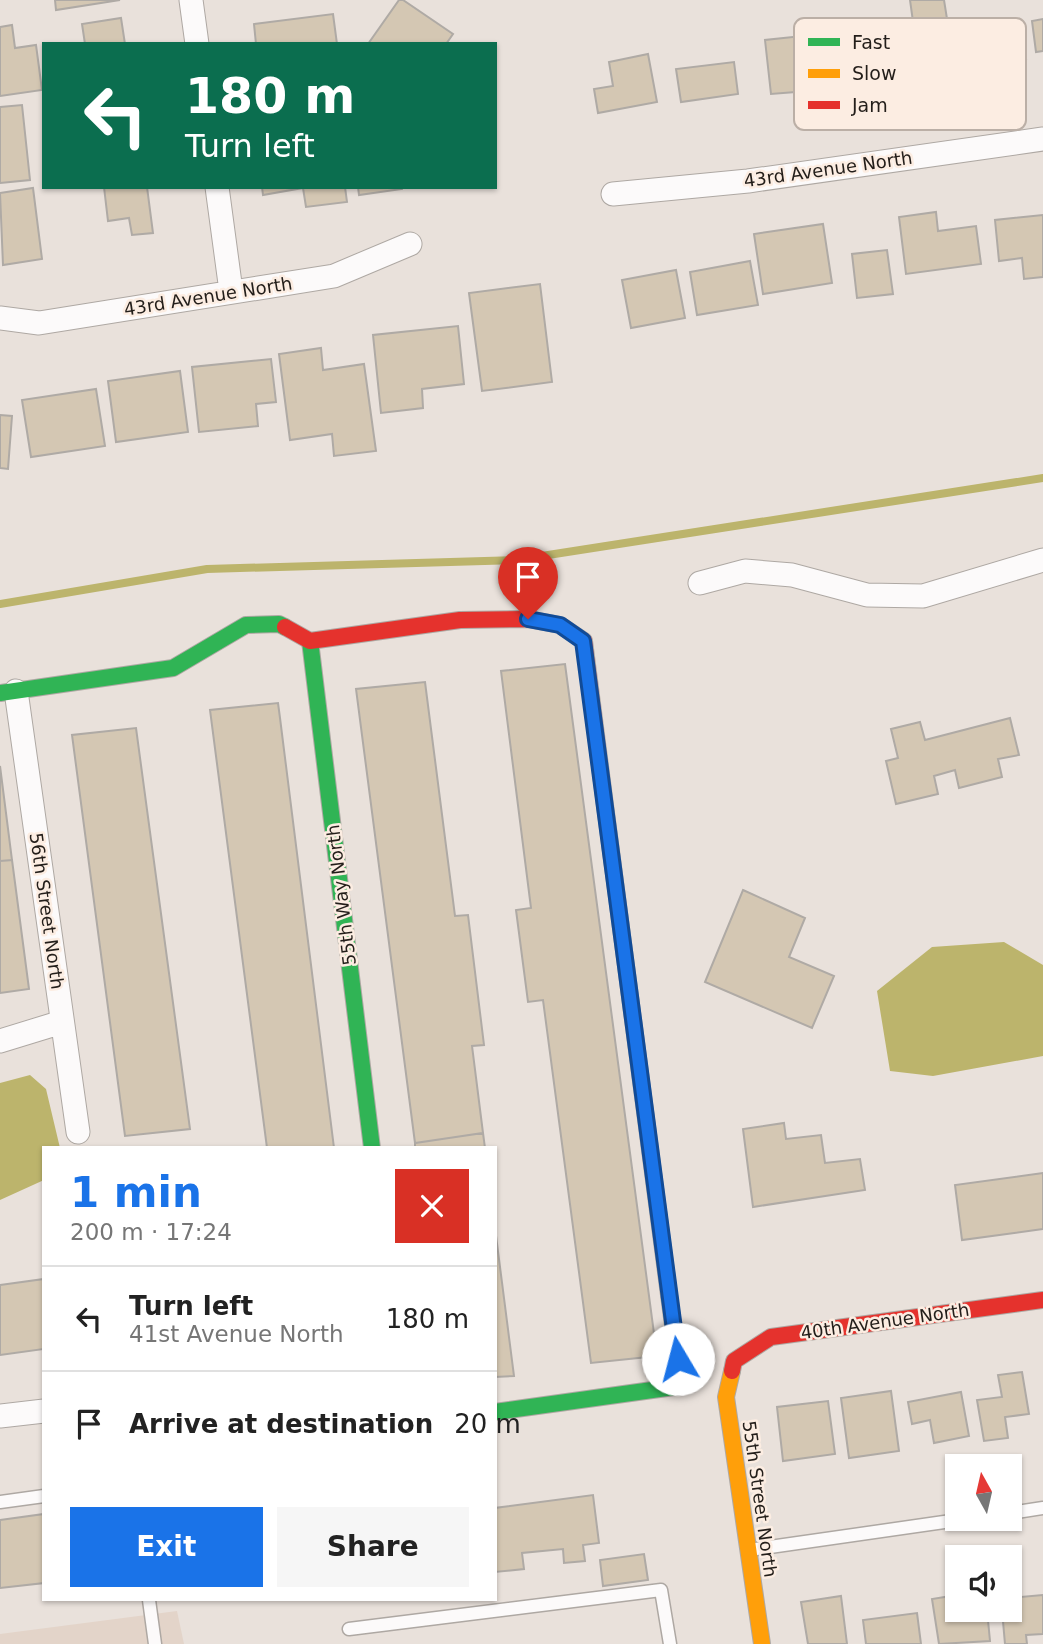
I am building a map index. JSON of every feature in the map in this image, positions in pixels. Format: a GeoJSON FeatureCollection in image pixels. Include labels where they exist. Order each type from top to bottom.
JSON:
{"type":"FeatureCollection","features":[{"type":"Feature","properties":{"kind":"street"},"geometry":{"type":"LineString","coordinates":[[191,0],[197,42]]}},
{"type":"Feature","properties":{"kind":"street","name":"43rd Avenue North"},"geometry":{"type":"LineString","coordinates":[[613,194],[748,181],[1043,139]]}},
{"type":"Feature","properties":{"kind":"street"},"geometry":{"type":"LineString","coordinates":[[217,189],[231,291]]}},
{"type":"Feature","properties":{"kind":"street","name":"43rd Avenue North"},"geometry":{"type":"LineString","coordinates":[[0,318],[39,323],[334,276],[411,244]]}},
{"type":"Feature","properties":{"kind":"street"},"geometry":{"type":"LineString","coordinates":[[700,583],[745,571],[792,575],[867,595],[923,596],[1043,559]]}},
{"type":"Feature","properties":{"kind":"street"},"geometry":{"type":"LineString","coordinates":[[8,692],[173,668],[246,625],[279,624],[310,642],[460,620],[528,619],[560,625],[583,641],[681,1386],[497,1412]]}},
{"type":"Feature","properties":{"kind":"street","name":"55th Way North"},"geometry":{"type":"LineString","coordinates":[[310,642],[372,1146]]}},
{"type":"Feature","properties":{"kind":"street","name":"56th Street North"},"geometry":{"type":"LineString","coordinates":[[8,692],[78,1132]]}},
{"type":"Feature","properties":{"kind":"street"},"geometry":{"type":"LineString","coordinates":[[0,1041],[62,1022]]}},
{"type":"Feature","properties":{"kind":"street","name":"40th Avenue North"},"geometry":{"type":"LineString","coordinates":[[734,1361],[771,1337],[1043,1300]]}},
{"type":"Feature","properties":{"kind":"street","name":"55th Street North"},"geometry":{"type":"LineString","coordinates":[[734,1361],[726,1397],[762,1644]]}},
{"type":"Feature","properties":{"kind":"street"},"geometry":{"type":"LineString","coordinates":[[0,1416],[42,1411]]}},
{"type":"Feature","properties":{"kind":"lane"},"geometry":{"type":"LineString","coordinates":[[0,1502],[42,1496]]}},
{"type":"Feature","properties":{"kind":"lane"},"geometry":{"type":"LineString","coordinates":[[1022,1511],[1043,1508]]}},
{"type":"Feature","properties":{"kind":"lane"},"geometry":{"type":"LineString","coordinates":[[748,1550],[945,1522]]}},
{"type":"Feature","properties":{"kind":"lane"},"geometry":{"type":"LineString","coordinates":[[349,1629],[661,1590],[670,1644]]}},
{"type":"Feature","properties":{"kind":"lane"},"geometry":{"type":"LineString","coordinates":[[149,1601],[155,1644]]}},
{"type":"Feature","properties":{"kind":"shaded area"},"geometry":{"type":"Polygon","coordinates":[[[1004,942],[1043,965],[1043,1056],[933,1076],[890,1071],[877,991],[932,947],[1004,942]]]}},
{"type":"Feature","properties":{"kind":"shaded area"},"geometry":{"type":"Polygon","coordinates":[[[30,1075],[46,1089],[60,1146],[42,1146],[42,1181],[0,1200],[0,1083],[30,1075]]]}},
{"type":"Feature","properties":{"kind":"shaded area"},"geometry":{"type":"Polygon","coordinates":[[[177,1611],[184,1644],[0,1644],[0,1634],[177,1611]]]}},
{"type":"Feature","properties":{"kind":"building"},"geometry":{"type":"Polygon","coordinates":[[[55,0],[120,0],[56,10],[55,0]]]}},
{"type":"Feature","properties":{"kind":"building"},"geometry":{"type":"Polygon","coordinates":[[[399,0],[403,0],[453,34],[447,42],[369,42],[399,0]]]}},
{"type":"Feature","properties":{"kind":"building"},"geometry":{"type":"Polygon","coordinates":[[[910,0],[944,0],[947,18],[912,18],[910,0]]]}},
{"type":"Feature","properties":{"kind":"building"},"geometry":{"type":"Polygon","coordinates":[[[333,14],[337,42],[256,42],[254,24],[333,14]]]}},
{"type":"Feature","properties":{"kind":"building"},"geometry":{"type":"Polygon","coordinates":[[[121,18],[125,42],[85,42],[82,24],[121,18]]]}},
{"type":"Feature","properties":{"kind":"building"},"geometry":{"type":"Polygon","coordinates":[[[1043,19],[1043,51],[1036,52],[1032,21],[1043,19]]]}},
{"type":"Feature","properties":{"kind":"building"},"geometry":{"type":"Polygon","coordinates":[[[12,25],[15,48],[36,45],[42,90],[0,96],[0,27],[12,25]]]}},
{"type":"Feature","properties":{"kind":"building"},"geometry":{"type":"Polygon","coordinates":[[[794,37],[794,92],[771,94],[765,40],[794,37]]]}},
{"type":"Feature","properties":{"kind":"building"},"geometry":{"type":"Polygon","coordinates":[[[648,54],[657,102],[598,113],[594,89],[613,86],[609,62],[648,54]]]}},
{"type":"Feature","properties":{"kind":"building"},"geometry":{"type":"Polygon","coordinates":[[[734,62],[738,94],[681,102],[676,69],[734,62]]]}},
{"type":"Feature","properties":{"kind":"building"},"geometry":{"type":"Polygon","coordinates":[[[22,105],[30,180],[0,183],[0,107],[22,105]]]}},
{"type":"Feature","properties":{"kind":"building"},"geometry":{"type":"Polygon","coordinates":[[[33,188],[42,259],[3,265],[0,193],[33,188]]]}},
{"type":"Feature","properties":{"kind":"building"},"geometry":{"type":"Polygon","coordinates":[[[104,189],[147,189],[153,233],[132,235],[129,218],[108,221],[104,189]]]}},
{"type":"Feature","properties":{"kind":"building"},"geometry":{"type":"Polygon","coordinates":[[[262,189],[297,189],[263,195],[262,189]]]}},
{"type":"Feature","properties":{"kind":"building"},"geometry":{"type":"Polygon","coordinates":[[[303,189],[345,189],[347,202],[306,207],[303,189]]]}},
{"type":"Feature","properties":{"kind":"building"},"geometry":{"type":"Polygon","coordinates":[[[358,189],[402,189],[359,195],[358,189]]]}},
{"type":"Feature","properties":{"kind":"building"},"geometry":{"type":"Polygon","coordinates":[[[936,212],[938,231],[976,226],[981,264],[906,274],[899,217],[936,212]]]}},
{"type":"Feature","properties":{"kind":"building"},"geometry":{"type":"Polygon","coordinates":[[[1043,215],[1043,277],[1024,279],[1022,258],[999,261],[995,220],[1043,215]]]}},
{"type":"Feature","properties":{"kind":"building"},"geometry":{"type":"Polygon","coordinates":[[[823,224],[832,283],[763,294],[754,234],[823,224]]]}},
{"type":"Feature","properties":{"kind":"building"},"geometry":{"type":"Polygon","coordinates":[[[887,250],[893,294],[857,298],[852,254],[887,250]]]}},
{"type":"Feature","properties":{"kind":"building"},"geometry":{"type":"Polygon","coordinates":[[[750,261],[758,305],[697,315],[690,272],[750,261]]]}},
{"type":"Feature","properties":{"kind":"building"},"geometry":{"type":"Polygon","coordinates":[[[676,270],[685,318],[631,328],[622,280],[676,270]]]}},
{"type":"Feature","properties":{"kind":"building"},"geometry":{"type":"Polygon","coordinates":[[[540,284],[552,382],[482,391],[469,293],[540,284]]]}},
{"type":"Feature","properties":{"kind":"building"},"geometry":{"type":"Polygon","coordinates":[[[458,326],[464,384],[422,389],[423,408],[381,413],[373,335],[458,326]]]}},
{"type":"Feature","properties":{"kind":"building"},"geometry":{"type":"Polygon","coordinates":[[[321,348],[323,370],[364,364],[376,451],[334,456],[332,434],[290,440],[279,354],[321,348]]]}},
{"type":"Feature","properties":{"kind":"building"},"geometry":{"type":"Polygon","coordinates":[[[271,359],[276,402],[256,404],[258,426],[199,432],[192,367],[271,359]]]}},
{"type":"Feature","properties":{"kind":"building"},"geometry":{"type":"Polygon","coordinates":[[[180,371],[188,432],[116,442],[108,381],[180,371]]]}},
{"type":"Feature","properties":{"kind":"building"},"geometry":{"type":"Polygon","coordinates":[[[96,389],[105,446],[31,457],[22,400],[96,389]]]}},
{"type":"Feature","properties":{"kind":"building"},"geometry":{"type":"Polygon","coordinates":[[[0,415],[12,416],[8,469],[0,468],[0,415]]]}},
{"type":"Feature","properties":{"kind":"building"},"geometry":{"type":"Polygon","coordinates":[[[565,664],[657,1356],[591,1363],[543,1000],[528,1002],[516,910],[531,908],[501,671],[565,664]]]}},
{"type":"Feature","properties":{"kind":"building"},"geometry":{"type":"Polygon","coordinates":[[[425,682],[455,916],[468,915],[484,1045],[472,1046],[483,1133],[415,1143],[356,689],[425,682]]]}},
{"type":"Feature","properties":{"kind":"building"},"geometry":{"type":"Polygon","coordinates":[[[278,703],[334,1146],[267,1146],[210,710],[278,703]]]}},
{"type":"Feature","properties":{"kind":"building"},"geometry":{"type":"Polygon","coordinates":[[[1010,718],[1019,755],[998,759],[1002,777],[959,788],[955,770],[934,776],[938,794],[896,804],[886,761],[898,758],[891,729],[920,722],[925,740],[1010,718]]]}},
{"type":"Feature","properties":{"kind":"building"},"geometry":{"type":"Polygon","coordinates":[[[136,728],[190,1129],[125,1136],[72,735],[136,728]]]}},
{"type":"Feature","properties":{"kind":"building"},"geometry":{"type":"Polygon","coordinates":[[[0,766],[12,860],[0,861],[0,766]]]}},
{"type":"Feature","properties":{"kind":"building"},"geometry":{"type":"Polygon","coordinates":[[[12,860],[29,989],[0,993],[0,861],[12,860]]]}},
{"type":"Feature","properties":{"kind":"building"},"geometry":{"type":"Polygon","coordinates":[[[743,890],[805,918],[789,957],[834,976],[812,1028],[705,982],[743,890]]]}},
{"type":"Feature","properties":{"kind":"building"},"geometry":{"type":"Polygon","coordinates":[[[784,1123],[786,1139],[821,1135],[825,1163],[860,1159],[865,1190],[753,1207],[743,1129],[784,1123]]]}},
{"type":"Feature","properties":{"kind":"building"},"geometry":{"type":"Polygon","coordinates":[[[483,1133],[485,1146],[415,1146],[415,1143],[483,1133]]]}},
{"type":"Feature","properties":{"kind":"building"},"geometry":{"type":"Polygon","coordinates":[[[1043,1173],[1043,1229],[962,1240],[955,1185],[1043,1173]]]}},
{"type":"Feature","properties":{"kind":"building"},"geometry":{"type":"Polygon","coordinates":[[[497,1244],[514,1376],[497,1377],[497,1244]]]}},
{"type":"Feature","properties":{"kind":"building"},"geometry":{"type":"Polygon","coordinates":[[[42,1279],[42,1349],[0,1355],[0,1285],[42,1279]]]}},
{"type":"Feature","properties":{"kind":"building"},"geometry":{"type":"Polygon","coordinates":[[[1022,1372],[1029,1414],[1005,1417],[1008,1438],[984,1441],[977,1400],[1002,1397],[998,1375],[1022,1372]]]}},
{"type":"Feature","properties":{"kind":"building"},"geometry":{"type":"Polygon","coordinates":[[[891,1391],[899,1451],[849,1458],[841,1398],[891,1391]]]}},
{"type":"Feature","properties":{"kind":"building"},"geometry":{"type":"Polygon","coordinates":[[[961,1392],[969,1436],[934,1443],[930,1420],[912,1424],[908,1402],[961,1392]]]}},
{"type":"Feature","properties":{"kind":"building"},"geometry":{"type":"Polygon","coordinates":[[[828,1401],[835,1454],[783,1461],[777,1407],[828,1401]]]}},
{"type":"Feature","properties":{"kind":"building"},"geometry":{"type":"Polygon","coordinates":[[[593,1495],[599,1543],[583,1545],[585,1561],[564,1563],[563,1549],[522,1553],[524,1569],[497,1572],[497,1508],[593,1495]]]}},
{"type":"Feature","properties":{"kind":"building"},"geometry":{"type":"Polygon","coordinates":[[[42,1514],[42,1583],[0,1588],[0,1520],[42,1514]]]}},
{"type":"Feature","properties":{"kind":"building"},"geometry":{"type":"Polygon","coordinates":[[[644,1554],[648,1580],[603,1586],[600,1560],[644,1554]]]}},
{"type":"Feature","properties":{"kind":"building"},"geometry":{"type":"Polygon","coordinates":[[[1043,1595],[1043,1634],[1026,1635],[1027,1644],[1005,1644],[1003,1622],[1022,1622],[1022,1597],[1043,1595]]]}},
{"type":"Feature","properties":{"kind":"building"},"geometry":{"type":"Polygon","coordinates":[[[841,1596],[847,1644],[808,1644],[801,1602],[841,1596]]]}},
{"type":"Feature","properties":{"kind":"building"},"geometry":{"type":"Polygon","coordinates":[[[945,1597],[945,1622],[988,1622],[990,1641],[939,1644],[932,1599],[945,1597]]]}},
{"type":"Feature","properties":{"kind":"building"},"geometry":{"type":"Polygon","coordinates":[[[917,1613],[921,1644],[866,1644],[863,1620],[917,1613]]]}},
{"type":"Feature","properties":{"kind":"waterway"},"geometry":{"type":"LineString","coordinates":[[0,604],[207,569],[516,560],[1043,478]]}},
{"type":"Feature","properties":{"kind":"traffic: fast"},"geometry":{"type":"LineString","coordinates":[[0,693],[173,668],[246,625],[279,624],[285,627]]}},
{"type":"Feature","properties":{"kind":"traffic: fast"},"geometry":{"type":"LineString","coordinates":[[310,641],[372,1146]]}},
{"type":"Feature","properties":{"kind":"traffic: fast"},"geometry":{"type":"LineString","coordinates":[[497,1412],[681,1386],[669,1295]]}},
{"type":"Feature","properties":{"kind":"traffic: slow"},"geometry":{"type":"LineString","coordinates":[[606,813],[669,1295]]}},
{"type":"Feature","properties":{"kind":"traffic: slow"},"geometry":{"type":"LineString","coordinates":[[732,1371],[726,1397],[762,1644]]}},
{"type":"Feature","properties":{"kind":"traffic: jam"},"geometry":{"type":"LineString","coordinates":[[285,627],[310,641],[460,620],[528,619],[560,625],[584,641],[606,813]]}},
{"type":"Feature","properties":{"kind":"traffic: jam"},"geometry":{"type":"LineString","coordinates":[[732,1371],[734,1361],[771,1337],[1043,1300]]}},
{"type":"Feature","properties":{"kind":"route"},"geometry":{"type":"LineString","coordinates":[[528,619],[560,625],[583,641],[678,1359]]}}]}
